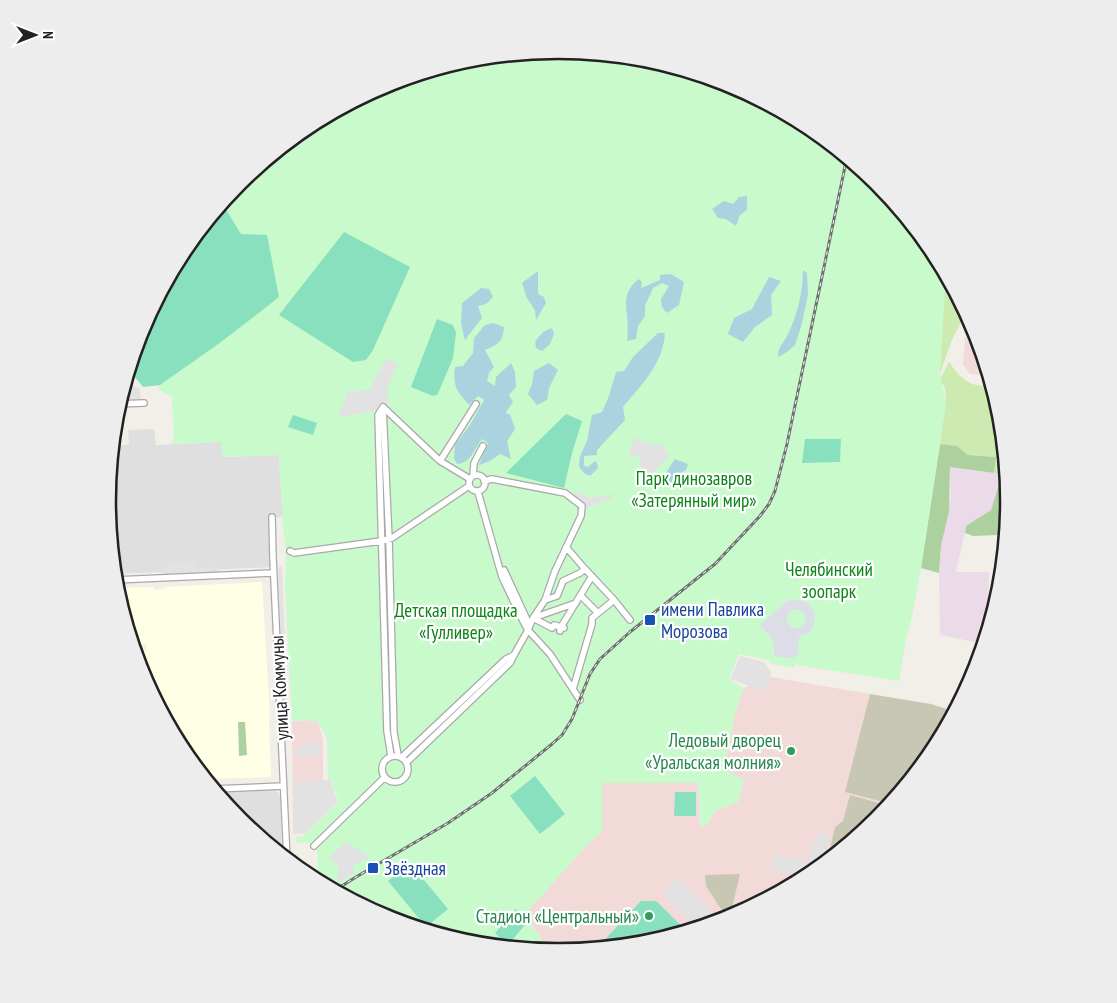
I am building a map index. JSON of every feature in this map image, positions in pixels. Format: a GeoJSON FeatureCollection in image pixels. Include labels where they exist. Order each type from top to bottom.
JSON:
{"type":"FeatureCollection","features":[{"type":"Feature","properties":{"kind":"street"},"geometry":{"type":"LineString","coordinates":[[127,404],[144,403]]}},
{"type":"Feature","properties":{"kind":"street"},"geometry":{"type":"LineString","coordinates":[[440,461],[476,404]]}},
{"type":"Feature","properties":{"kind":"street"},"geometry":{"type":"LineString","coordinates":[[383,407],[440,461],[471,480]]}},
{"type":"Feature","properties":{"kind":"street"},"geometry":{"type":"LineString","coordinates":[[383,407],[389,539],[394,732],[400,756],[409,766],[405,778],[397,782],[392,782],[385,777],[382,765],[387,758],[400,756],[506,659],[514,655]]}},
{"type":"Feature","properties":{"kind":"street"},"geometry":{"type":"LineString","coordinates":[[383,407],[378,415],[387,731],[391,756]]}},
{"type":"Feature","properties":{"kind":"street"},"geometry":{"type":"LineString","coordinates":[[480,491],[473,491],[471,480],[474,463],[483,446]]}},
{"type":"Feature","properties":{"kind":"street"},"geometry":{"type":"LineString","coordinates":[[290,551],[294,553],[389,539],[476,475],[484,481],[484,486],[480,491]]}},
{"type":"Feature","properties":{"kind":"street"},"geometry":{"type":"LineString","coordinates":[[407,762],[510,663],[528,630],[532,618],[545,600],[555,571],[581,516],[582,506],[564,493],[492,479],[484,481]]}},
{"type":"Feature","properties":{"kind":"street"},"geometry":{"type":"LineString","coordinates":[[480,491],[502,577],[524,623],[550,654],[580,700]]}},
{"type":"Feature","properties":{"kind":"street","name":"улица Коммуны"},"geometry":{"type":"LineString","coordinates":[[272,517],[287,851]]}},
{"type":"Feature","properties":{"kind":"street"},"geometry":{"type":"LineString","coordinates":[[566,547],[630,620]]}},
{"type":"Feature","properties":{"kind":"street"},"geometry":{"type":"LineString","coordinates":[[545,600],[557,596],[563,581],[580,573],[585,568]]}},
{"type":"Feature","properties":{"kind":"street"},"geometry":{"type":"LineString","coordinates":[[123,580],[273,573]]}},
{"type":"Feature","properties":{"kind":"street"},"geometry":{"type":"LineString","coordinates":[[532,618],[552,628],[554,625],[562,629],[592,576]]}},
{"type":"Feature","properties":{"kind":"street"},"geometry":{"type":"LineString","coordinates":[[581,596],[598,613]]}},
{"type":"Feature","properties":{"kind":"street"},"geometry":{"type":"LineString","coordinates":[[573,689],[592,624],[592,618],[614,600]]}},
{"type":"Feature","properties":{"kind":"street"},"geometry":{"type":"LineString","coordinates":[[532,618],[576,603]]}},
{"type":"Feature","properties":{"kind":"street"},"geometry":{"type":"LineString","coordinates":[[314,846],[385,777]]}},
{"type":"Feature","properties":{"kind":"street"},"geometry":{"type":"LineString","coordinates":[[222,789],[283,786]]}},
{"type":"Feature","properties":{"kind":"shaded area"},"geometry":{"type":"Polygon","coordinates":[[[968,332],[983,375],[970,374],[963,364],[965,338],[968,332]]]}},
{"type":"Feature","properties":{"kind":"shaded area"},"geometry":{"type":"Polygon","coordinates":[[[386,359],[398,364],[387,388],[388,405],[374,411],[339,417],[347,392],[369,390],[386,359]]]}},
{"type":"Feature","properties":{"kind":"shaded area"},"geometry":{"type":"Polygon","coordinates":[[[132,385],[140,388],[141,401],[127,402],[132,385]]]}},
{"type":"Feature","properties":{"kind":"shaded area"},"geometry":{"type":"Polygon","coordinates":[[[154,429],[156,445],[222,442],[223,457],[279,455],[283,516],[274,519],[275,567],[122,574],[117,530],[117,473],[120,446],[129,445],[128,430],[154,429]]]}},
{"type":"Feature","properties":{"kind":"shaded area"},"geometry":{"type":"Polygon","coordinates":[[[635,437],[649,444],[663,445],[669,456],[647,479],[641,476],[640,457],[628,456],[635,437]]]}},
{"type":"Feature","properties":{"kind":"shaded area"},"geometry":{"type":"Polygon","coordinates":[[[950,466],[1000,474],[1000,480],[991,510],[966,527],[956,572],[989,572],[988,606],[978,643],[940,635],[939,573],[941,546],[951,497],[950,466]]]}},
{"type":"Feature","properties":{"kind":"shaded area"},"geometry":{"type":"Polygon","coordinates":[[[575,492],[591,498],[612,494],[613,497],[580,511],[571,500],[575,492]]]}},
{"type":"Feature","properties":{"kind":"shaded area"},"geometry":{"type":"Polygon","coordinates":[[[194,561],[195,568],[218,567],[219,575],[162,577],[161,570],[167,569],[166,563],[194,561]]]}},
{"type":"Feature","properties":{"kind":"shaded area"},"geometry":{"type":"Polygon","coordinates":[[[282,566],[288,721],[284,721],[278,567],[282,566]]]}},
{"type":"Feature","properties":{"kind":"shaded area"},"geometry":{"type":"Polygon","coordinates":[[[262,582],[270,716],[271,777],[214,779],[175,723],[149,671],[142,651],[146,651],[146,644],[139,644],[124,588],[154,587],[154,590],[165,589],[165,587],[262,582]]]}},
{"type":"Feature","properties":{"kind":"shaded area"},"geometry":{"type":"Polygon","coordinates":[[[787,601],[804,601],[811,607],[815,618],[813,626],[808,633],[799,637],[798,655],[792,658],[774,656],[772,639],[760,625],[787,601]],[[794,609],[788,614],[787,622],[791,627],[799,628],[805,623],[806,616],[802,611],[794,609]]]}},
{"type":"Feature","properties":{"kind":"shaded area"},"geometry":{"type":"Polygon","coordinates":[[[740,656],[764,662],[771,672],[766,692],[730,679],[740,656]]]}},
{"type":"Feature","properties":{"kind":"shaded area"},"geometry":{"type":"Polygon","coordinates":[[[771,677],[870,694],[846,792],[883,802],[872,815],[828,853],[804,870],[780,885],[728,911],[701,921],[645,936],[587,943],[541,943],[543,941],[523,915],[591,841],[602,832],[602,783],[698,783],[701,828],[707,824],[715,811],[738,802],[724,769],[735,713],[744,688],[771,677]]]}},
{"type":"Feature","properties":{"kind":"shaded area"},"geometry":{"type":"Polygon","coordinates":[[[870,694],[931,704],[949,710],[910,771],[883,802],[845,792],[870,694]]]}},
{"type":"Feature","properties":{"kind":"shaded area"},"geometry":{"type":"Polygon","coordinates":[[[308,720],[318,722],[323,739],[323,781],[331,780],[337,802],[306,833],[293,834],[292,721],[308,720]]]}},
{"type":"Feature","properties":{"kind":"shaded area"},"geometry":{"type":"Polygon","coordinates":[[[310,743],[319,743],[319,756],[295,757],[294,748],[307,747],[310,743]]]}},
{"type":"Feature","properties":{"kind":"shaded area"},"geometry":{"type":"Polygon","coordinates":[[[331,780],[337,802],[306,833],[295,833],[293,783],[331,780]]]}},
{"type":"Feature","properties":{"kind":"shaded area"},"geometry":{"type":"Polygon","coordinates":[[[275,790],[280,797],[282,847],[245,815],[224,791],[275,790]]]}},
{"type":"Feature","properties":{"kind":"shaded area"},"geometry":{"type":"Polygon","coordinates":[[[850,795],[882,804],[872,815],[829,852],[835,827],[843,821],[850,795]]]}},
{"type":"Feature","properties":{"kind":"shaded area"},"geometry":{"type":"Polygon","coordinates":[[[817,832],[831,836],[825,855],[794,876],[770,869],[775,853],[808,862],[817,832]]]}},
{"type":"Feature","properties":{"kind":"shaded area"},"geometry":{"type":"Polygon","coordinates":[[[346,842],[370,857],[352,866],[355,873],[337,884],[338,865],[329,858],[346,842]]]}},
{"type":"Feature","properties":{"kind":"shaded area"},"geometry":{"type":"Polygon","coordinates":[[[740,874],[732,909],[723,912],[706,886],[705,875],[740,874]]]}},
{"type":"Feature","properties":{"kind":"shaded area"},"geometry":{"type":"Polygon","coordinates":[[[678,878],[716,916],[692,924],[662,894],[678,878]]]}},
{"type":"Feature","properties":{"kind":"green space"},"geometry":{"type":"Polygon","coordinates":[[[558,59],[587,60],[645,67],[701,82],[728,92],[760,107],[759,110],[765,110],[780,118],[804,133],[828,150],[872,188],[910,232],[945,286],[940,374],[946,404],[921,568],[899,681],[808,667],[806,665],[804,667],[797,664],[793,668],[739,654],[729,679],[744,688],[735,713],[724,769],[744,780],[738,802],[715,811],[707,824],[701,828],[698,783],[602,783],[602,832],[591,841],[525,914],[543,941],[541,943],[472,936],[416,921],[363,899],[317,873],[318,853],[308,842],[296,843],[296,837],[302,837],[338,802],[332,780],[328,780],[327,739],[318,722],[308,720],[292,721],[285,589],[286,549],[283,529],[279,455],[223,457],[221,442],[171,444],[174,440],[172,397],[159,390],[159,384],[241,235],[226,210],[245,188],[289,150],[337,118],[389,92],[416,82],[472,67],[530,60],[558,59]]]}},
{"type":"Feature","properties":{"kind":"green space"},"geometry":{"type":"Polygon","coordinates":[[[226,210],[241,234],[267,235],[279,297],[221,342],[160,385],[143,387],[134,376],[149,332],[175,280],[207,232],[226,210]]]}},
{"type":"Feature","properties":{"kind":"green space"},"geometry":{"type":"Polygon","coordinates":[[[344,232],[410,267],[373,350],[366,360],[353,362],[279,315],[344,232]]]}},
{"type":"Feature","properties":{"kind":"green space"},"geometry":{"type":"Polygon","coordinates":[[[935,269],[962,320],[951,342],[940,374],[935,269]]]}},
{"type":"Feature","properties":{"kind":"green space"},"geometry":{"type":"Polygon","coordinates":[[[437,319],[453,325],[456,333],[453,358],[437,395],[433,396],[411,387],[437,319]]]}},
{"type":"Feature","properties":{"kind":"green space"},"geometry":{"type":"Polygon","coordinates":[[[949,362],[962,378],[972,384],[986,386],[993,415],[1000,474],[994,473],[996,457],[968,455],[957,446],[940,444],[946,396],[940,379],[949,362]]]}},
{"type":"Feature","properties":{"kind":"green space"},"geometry":{"type":"Polygon","coordinates":[[[566,414],[582,421],[564,488],[506,473],[566,414]]]}},
{"type":"Feature","properties":{"kind":"green space"},"geometry":{"type":"Polygon","coordinates":[[[293,415],[317,423],[313,435],[288,427],[293,415]]]}},
{"type":"Feature","properties":{"kind":"green space"},"geometry":{"type":"Polygon","coordinates":[[[805,439],[841,439],[840,462],[802,463],[805,439]]]}},
{"type":"Feature","properties":{"kind":"green space"},"geometry":{"type":"Polygon","coordinates":[[[940,444],[957,446],[968,455],[996,457],[994,473],[950,467],[949,511],[941,546],[939,573],[921,568],[940,444]]]}},
{"type":"Feature","properties":{"kind":"green space"},"geometry":{"type":"Polygon","coordinates":[[[1000,480],[1000,534],[973,536],[965,533],[966,526],[991,510],[1000,480]]]}},
{"type":"Feature","properties":{"kind":"green space"},"geometry":{"type":"Polygon","coordinates":[[[238,722],[245,722],[247,755],[239,756],[238,722]]]}},
{"type":"Feature","properties":{"kind":"green space"},"geometry":{"type":"Polygon","coordinates":[[[535,776],[565,814],[540,834],[510,796],[535,776]]]}},
{"type":"Feature","properties":{"kind":"green space"},"geometry":{"type":"Polygon","coordinates":[[[675,792],[696,792],[696,816],[674,816],[675,792]]]}},
{"type":"Feature","properties":{"kind":"green space"},"geometry":{"type":"Polygon","coordinates":[[[410,863],[448,909],[429,925],[423,923],[388,881],[410,863]]]}},
{"type":"Feature","properties":{"kind":"green space","name":"Стадион «Центральный»"},"geometry":{"type":"Polygon","coordinates":[[[641,901],[656,901],[682,926],[645,936],[603,941],[641,901]]]}},
{"type":"Feature","properties":{"kind":"green space"},"geometry":{"type":"Polygon","coordinates":[[[516,909],[529,920],[511,941],[503,940],[495,933],[516,909]]]}},
{"type":"Feature","properties":{"kind":"water"},"geometry":{"type":"Polygon","coordinates":[[[747,196],[747,210],[740,215],[736,226],[726,219],[718,218],[712,209],[724,201],[733,204],[739,197],[747,196]]]}},
{"type":"Feature","properties":{"kind":"water"},"geometry":{"type":"Polygon","coordinates":[[[803,270],[807,273],[808,295],[801,327],[795,345],[778,357],[780,347],[791,329],[801,296],[803,270]]]}},
{"type":"Feature","properties":{"kind":"water"},"geometry":{"type":"Polygon","coordinates":[[[538,271],[538,294],[544,297],[546,303],[536,320],[535,310],[527,298],[522,283],[538,271]]]}},
{"type":"Feature","properties":{"kind":"water"},"geometry":{"type":"Polygon","coordinates":[[[671,274],[684,282],[679,305],[667,313],[662,307],[661,299],[669,286],[662,283],[653,288],[645,306],[645,316],[638,326],[636,339],[627,341],[626,300],[631,287],[639,279],[642,282],[641,288],[660,280],[660,275],[671,274]]]}},
{"type":"Feature","properties":{"kind":"water"},"geometry":{"type":"Polygon","coordinates":[[[769,277],[781,281],[771,295],[772,315],[755,327],[743,342],[728,334],[734,318],[752,309],[769,277]]]}},
{"type":"Feature","properties":{"kind":"water"},"geometry":{"type":"Polygon","coordinates":[[[481,288],[489,289],[493,297],[486,304],[478,306],[482,318],[465,340],[461,324],[462,303],[481,288]]]}},
{"type":"Feature","properties":{"kind":"water"},"geometry":{"type":"Polygon","coordinates":[[[493,323],[504,327],[501,340],[485,350],[494,367],[489,373],[487,381],[495,386],[496,377],[511,363],[515,372],[516,387],[509,395],[513,402],[506,412],[510,414],[515,429],[507,441],[511,459],[500,454],[490,461],[479,465],[488,443],[482,439],[469,458],[457,464],[454,458],[455,445],[470,425],[484,400],[478,396],[469,405],[461,396],[455,384],[455,367],[463,366],[473,353],[474,338],[485,325],[493,323]]]}},
{"type":"Feature","properties":{"kind":"water"},"geometry":{"type":"Polygon","coordinates":[[[551,328],[554,334],[550,344],[542,351],[536,348],[535,342],[544,332],[551,328]]]}},
{"type":"Feature","properties":{"kind":"water"},"geometry":{"type":"Polygon","coordinates":[[[658,333],[665,333],[656,364],[623,407],[625,420],[597,450],[597,455],[584,456],[584,466],[588,467],[595,461],[598,468],[590,476],[584,473],[579,467],[580,456],[587,441],[592,415],[602,412],[616,372],[624,371],[633,357],[658,333]]]}},
{"type":"Feature","properties":{"kind":"water"},"geometry":{"type":"Polygon","coordinates":[[[549,363],[558,370],[549,388],[547,400],[537,405],[528,394],[534,371],[549,363]]]}},
{"type":"Feature","properties":{"kind":"water"},"geometry":{"type":"Polygon","coordinates":[[[675,459],[688,464],[686,470],[680,473],[671,483],[663,481],[668,475],[667,471],[675,459]]]}},
{"type":"Feature","properties":{"kind":"railway"},"geometry":{"type":"LineString","coordinates":[[340,887],[448,823],[492,793],[552,744],[562,735],[572,719],[590,674],[600,659],[630,632],[715,564],[769,504],[775,491],[787,444],[845,165]]}},
{"type":"Feature","properties":{"kind":"place","name":"имени Павлика Морозова"},"geometry":{"type":"Point","coordinates":[650,620]}},
{"type":"Feature","properties":{"kind":"place","name":"Ледовый дворец «Уральская молния»"},"geometry":{"type":"Point","coordinates":[791,751]}},
{"type":"Feature","properties":{"kind":"place","name":"Звёздная"},"geometry":{"type":"Point","coordinates":[373,868]}},
{"type":"Feature","properties":{"kind":"place","name":"Стадион «Центральный»"},"geometry":{"type":"Point","coordinates":[649,916]}},
{"type":"Feature","properties":{"kind":"park label","name":"Парк динозавров «Затерянный мир»"},"geometry":{"type":"Point","coordinates":[694,489]}},
{"type":"Feature","properties":{"kind":"park label","name":"Челябинский зоопарк"},"geometry":{"type":"Point","coordinates":[829,580]}},
{"type":"Feature","properties":{"kind":"park label","name":"Детская площадка «Гулливер»"},"geometry":{"type":"Point","coordinates":[456,621]}}]}
